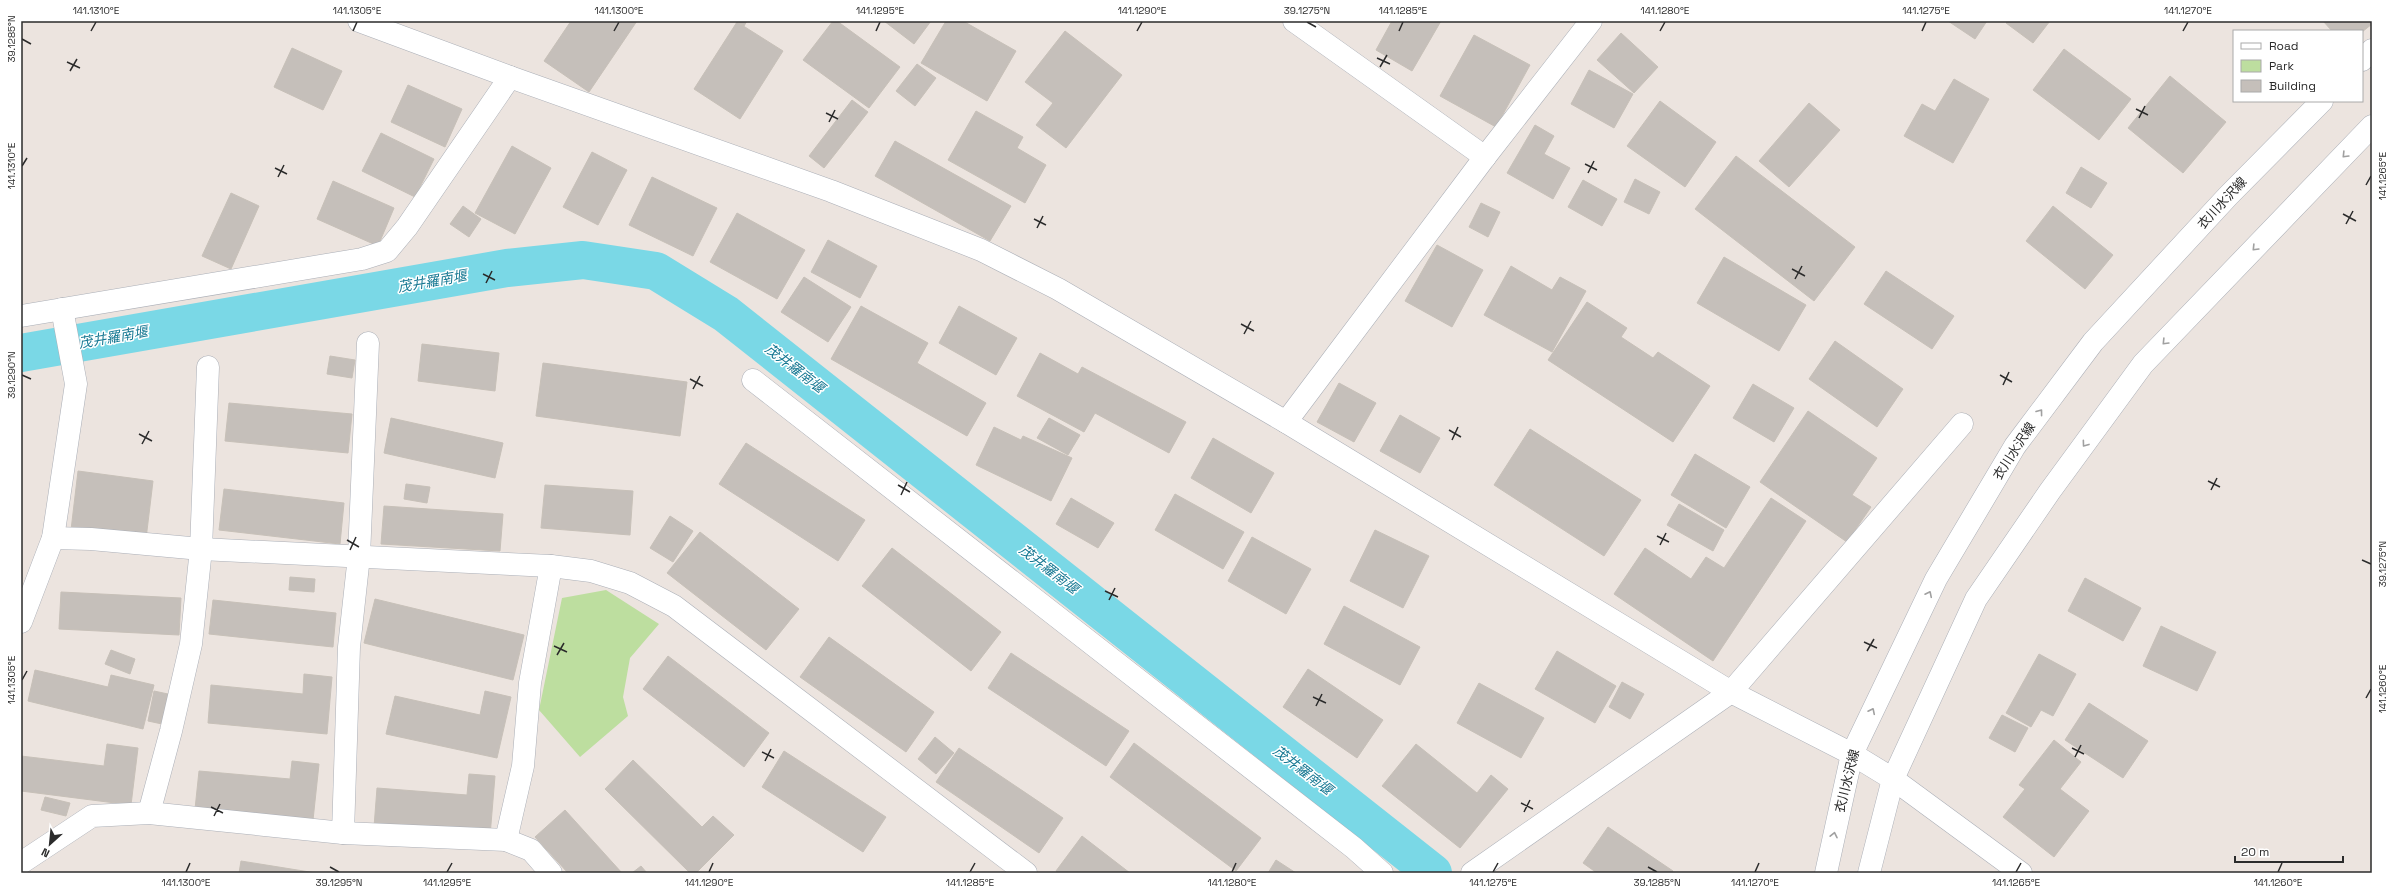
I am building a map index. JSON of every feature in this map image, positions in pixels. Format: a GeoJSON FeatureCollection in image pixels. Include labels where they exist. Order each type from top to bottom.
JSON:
{"type":"FeatureCollection","features":[{"type":"Feature","properties":{"kind":"street"},"geometry":{"type":"LineString","coordinates":[[359,21],[510,77],[831,191],[981,250],[1058,289],[1286,422],[1732,692],[1852,754],[1893,779],[2021,873]]}},
{"type":"Feature","properties":{"kind":"street"},"geometry":{"type":"LineString","coordinates":[[1294,21],[1485,157]]}},
{"type":"Feature","properties":{"kind":"street"},"geometry":{"type":"LineString","coordinates":[[1286,422],[1485,157],[1591,21]]}},
{"type":"Feature","properties":{"kind":"street"},"geometry":{"type":"LineString","coordinates":[[2363,59],[2372,50]]}},
{"type":"Feature","properties":{"kind":"street"},"geometry":{"type":"LineString","coordinates":[[21,316],[64,316],[362,259],[387,250],[406,227],[510,77]]}},
{"type":"Feature","properties":{"kind":"street","name":"衣川水沢線"},"geometry":{"type":"LineString","coordinates":[[1826,873],[1852,754],[1936,579],[2015,446],[2093,342],[2228,196],[2321,102]]}},
{"type":"Feature","properties":{"kind":"street"},"geometry":{"type":"LineString","coordinates":[[1869,873],[1893,779],[1976,599],[2050,492],[2143,364],[2372,126]]}},
{"type":"Feature","properties":{"kind":"street"},"geometry":{"type":"LineString","coordinates":[[21,622],[53,538],[76,384],[64,316]]}},
{"type":"Feature","properties":{"kind":"street"},"geometry":{"type":"LineString","coordinates":[[343,833],[349,647],[359,556],[368,343]]}},
{"type":"Feature","properties":{"kind":"street"},"geometry":{"type":"LineString","coordinates":[[149,814],[171,731],[191,644],[201,549],[208,367]]}},
{"type":"Feature","properties":{"kind":"street"},"geometry":{"type":"LineString","coordinates":[[753,380],[883,483],[1354,848],[1382,873]]}},
{"type":"Feature","properties":{"kind":"street"},"geometry":{"type":"LineString","coordinates":[[1472,873],[1732,692],[1962,424]]}},
{"type":"Feature","properties":{"kind":"street"},"geometry":{"type":"LineString","coordinates":[[53,538],[91,539],[201,549],[551,566],[591,571],[630,582],[674,606],[1026,873]]}},
{"type":"Feature","properties":{"kind":"street"},"geometry":{"type":"LineString","coordinates":[[506,840],[523,766],[530,683],[551,566]]}},
{"type":"Feature","properties":{"kind":"street"},"geometry":{"type":"LineString","coordinates":[[21,863],[92,816],[149,814],[343,833],[506,840],[531,850],[551,873]]}},
{"type":"Feature","properties":{"kind":"green space"},"geometry":{"type":"Polygon","coordinates":[[[606,590],[659,624],[630,658],[623,697],[628,716],[580,757],[539,710],[562,598],[606,590]]]}},
{"type":"Feature","properties":{"kind":"building"},"geometry":{"type":"Polygon","coordinates":[[[571,21],[637,21],[589,92],[544,61],[571,21]]]}},
{"type":"Feature","properties":{"kind":"building"},"geometry":{"type":"Polygon","coordinates":[[[737,21],[747,21],[744,26],[737,21]]]}},
{"type":"Feature","properties":{"kind":"building"},"geometry":{"type":"Polygon","coordinates":[[[833,21],[837,21],[900,67],[869,108],[803,60],[833,21]]]}},
{"type":"Feature","properties":{"kind":"building"},"geometry":{"type":"Polygon","coordinates":[[[884,21],[931,21],[914,44],[884,21]]]}},
{"type":"Feature","properties":{"kind":"building"},"geometry":{"type":"Polygon","coordinates":[[[946,21],[963,21],[1016,51],[987,101],[921,63],[946,21]]]}},
{"type":"Feature","properties":{"kind":"building"},"geometry":{"type":"Polygon","coordinates":[[[1392,21],[1441,21],[1412,71],[1376,50],[1392,21]]]}},
{"type":"Feature","properties":{"kind":"building"},"geometry":{"type":"Polygon","coordinates":[[[1948,21],[1987,21],[1975,39],[1948,21]]]}},
{"type":"Feature","properties":{"kind":"building"},"geometry":{"type":"Polygon","coordinates":[[[2008,21],[2050,21],[2033,43],[2006,23],[2008,21]]]}},
{"type":"Feature","properties":{"kind":"building"},"geometry":{"type":"Polygon","coordinates":[[[2323,21],[2372,21],[2372,24],[2363,31],[2331,30],[2323,21]]]}},
{"type":"Feature","properties":{"kind":"building"},"geometry":{"type":"Polygon","coordinates":[[[737,22],[783,51],[740,119],[694,89],[737,22]]]}},
{"type":"Feature","properties":{"kind":"building"},"geometry":{"type":"Polygon","coordinates":[[[1065,31],[1122,75],[1066,148],[1036,125],[1053,103],[1025,82],[1065,31]]]}},
{"type":"Feature","properties":{"kind":"building"},"geometry":{"type":"Polygon","coordinates":[[[1621,33],[1658,67],[1634,93],[1597,60],[1621,33]]]}},
{"type":"Feature","properties":{"kind":"building"},"geometry":{"type":"Polygon","coordinates":[[[1474,35],[1530,65],[1496,127],[1440,96],[1474,35]]]}},
{"type":"Feature","properties":{"kind":"building"},"geometry":{"type":"Polygon","coordinates":[[[292,48],[342,71],[323,110],[274,87],[292,48]]]}},
{"type":"Feature","properties":{"kind":"building"},"geometry":{"type":"Polygon","coordinates":[[[2064,49],[2131,99],[2099,140],[2033,90],[2064,49]]]}},
{"type":"Feature","properties":{"kind":"building"},"geometry":{"type":"Polygon","coordinates":[[[917,64],[936,78],[915,106],[896,91],[917,64]]]}},
{"type":"Feature","properties":{"kind":"building"},"geometry":{"type":"Polygon","coordinates":[[[1589,70],[1633,94],[1614,128],[1571,104],[1589,70]]]}},
{"type":"Feature","properties":{"kind":"building"},"geometry":{"type":"Polygon","coordinates":[[[2170,76],[2226,122],[2183,173],[2128,128],[2170,76]]]}},
{"type":"Feature","properties":{"kind":"building"},"geometry":{"type":"Polygon","coordinates":[[[1954,79],[1989,99],[1953,163],[1904,136],[1922,104],[1935,111],[1954,79]]]}},
{"type":"Feature","properties":{"kind":"building"},"geometry":{"type":"Polygon","coordinates":[[[408,85],[462,109],[445,147],[391,122],[408,85]]]}},
{"type":"Feature","properties":{"kind":"building"},"geometry":{"type":"Polygon","coordinates":[[[852,100],[868,112],[824,168],[809,156],[852,100]]]}},
{"type":"Feature","properties":{"kind":"building"},"geometry":{"type":"Polygon","coordinates":[[[1660,101],[1716,142],[1685,187],[1627,146],[1660,101]]]}},
{"type":"Feature","properties":{"kind":"building"},"geometry":{"type":"Polygon","coordinates":[[[1809,103],[1840,130],[1789,187],[1759,161],[1809,103]]]}},
{"type":"Feature","properties":{"kind":"building"},"geometry":{"type":"Polygon","coordinates":[[[976,111],[1023,137],[1017,148],[1046,165],[1025,203],[948,160],[976,111]]]}},
{"type":"Feature","properties":{"kind":"building"},"geometry":{"type":"Polygon","coordinates":[[[1535,125],[1554,136],[1544,154],[1570,168],[1553,199],[1507,173],[1535,125]]]}},
{"type":"Feature","properties":{"kind":"building"},"geometry":{"type":"Polygon","coordinates":[[[381,133],[434,159],[415,197],[362,171],[381,133]]]}},
{"type":"Feature","properties":{"kind":"building"},"geometry":{"type":"Polygon","coordinates":[[[895,141],[1011,206],[990,241],[875,176],[895,141]]]}},
{"type":"Feature","properties":{"kind":"building"},"geometry":{"type":"Polygon","coordinates":[[[512,146],[551,168],[515,234],[475,213],[512,146]]]}},
{"type":"Feature","properties":{"kind":"building"},"geometry":{"type":"Polygon","coordinates":[[[592,152],[627,170],[598,225],[563,207],[592,152]]]}},
{"type":"Feature","properties":{"kind":"building"},"geometry":{"type":"Polygon","coordinates":[[[1736,156],[1855,247],[1814,301],[1695,209],[1736,156]]]}},
{"type":"Feature","properties":{"kind":"building"},"geometry":{"type":"Polygon","coordinates":[[[2081,167],[2107,183],[2091,208],[2066,193],[2081,167]]]}},
{"type":"Feature","properties":{"kind":"building"},"geometry":{"type":"Polygon","coordinates":[[[652,177],[717,208],[693,256],[629,225],[652,177]]]}},
{"type":"Feature","properties":{"kind":"building"},"geometry":{"type":"Polygon","coordinates":[[[1635,179],[1660,192],[1649,214],[1624,202],[1635,179]]]}},
{"type":"Feature","properties":{"kind":"building"},"geometry":{"type":"Polygon","coordinates":[[[1583,180],[1617,199],[1602,226],[1568,207],[1583,180]]]}},
{"type":"Feature","properties":{"kind":"building"},"geometry":{"type":"Polygon","coordinates":[[[333,181],[394,208],[378,246],[317,219],[333,181]]]}},
{"type":"Feature","properties":{"kind":"building"},"geometry":{"type":"Polygon","coordinates":[[[231,193],[259,206],[231,269],[202,256],[231,193]]]}},
{"type":"Feature","properties":{"kind":"building"},"geometry":{"type":"Polygon","coordinates":[[[1481,203],[1500,212],[1488,237],[1469,227],[1481,203]]]}},
{"type":"Feature","properties":{"kind":"building"},"geometry":{"type":"Polygon","coordinates":[[[463,206],[481,219],[469,237],[450,224],[463,206]]]}},
{"type":"Feature","properties":{"kind":"building"},"geometry":{"type":"Polygon","coordinates":[[[2053,206],[2113,255],[2085,289],[2026,241],[2053,206]]]}},
{"type":"Feature","properties":{"kind":"building"},"geometry":{"type":"Polygon","coordinates":[[[737,213],[805,250],[777,299],[710,262],[737,213]]]}},
{"type":"Feature","properties":{"kind":"building"},"geometry":{"type":"Polygon","coordinates":[[[828,240],[877,266],[860,298],[811,272],[828,240]]]}},
{"type":"Feature","properties":{"kind":"building"},"geometry":{"type":"Polygon","coordinates":[[[1437,245],[1483,270],[1452,327],[1405,301],[1437,245]]]}},
{"type":"Feature","properties":{"kind":"building"},"geometry":{"type":"Polygon","coordinates":[[[1724,257],[1806,305],[1779,351],[1697,303],[1724,257]]]}},
{"type":"Feature","properties":{"kind":"building"},"geometry":{"type":"Polygon","coordinates":[[[1511,266],[1552,290],[1560,277],[1586,291],[1552,352],[1484,315],[1511,266]]]}},
{"type":"Feature","properties":{"kind":"building"},"geometry":{"type":"Polygon","coordinates":[[[1886,271],[1954,316],[1932,349],[1864,304],[1886,271]]]}},
{"type":"Feature","properties":{"kind":"building"},"geometry":{"type":"Polygon","coordinates":[[[804,277],[851,307],[828,342],[781,312],[804,277]]]}},
{"type":"Feature","properties":{"kind":"building"},"geometry":{"type":"Polygon","coordinates":[[[1587,302],[1627,328],[1621,337],[1653,358],[1658,352],[1710,386],[1673,442],[1548,360],[1587,302]]]}},
{"type":"Feature","properties":{"kind":"building"},"geometry":{"type":"Polygon","coordinates":[[[861,306],[928,343],[917,363],[986,403],[967,436],[831,359],[861,306]]]}},
{"type":"Feature","properties":{"kind":"building"},"geometry":{"type":"Polygon","coordinates":[[[959,306],[1017,338],[996,375],[939,343],[959,306]]]}},
{"type":"Feature","properties":{"kind":"building"},"geometry":{"type":"Polygon","coordinates":[[[1835,341],[1903,389],[1877,427],[1809,379],[1835,341]]]}},
{"type":"Feature","properties":{"kind":"building"},"geometry":{"type":"Polygon","coordinates":[[[422,344],[499,353],[495,391],[418,381],[422,344]]]}},
{"type":"Feature","properties":{"kind":"building"},"geometry":{"type":"Polygon","coordinates":[[[1040,353],[1078,374],[1082,367],[1186,422],[1169,453],[1095,413],[1084,432],[1017,396],[1040,353]]]}},
{"type":"Feature","properties":{"kind":"building"},"geometry":{"type":"Polygon","coordinates":[[[330,356],[355,360],[352,378],[327,374],[330,356]]]}},
{"type":"Feature","properties":{"kind":"building"},"geometry":{"type":"Polygon","coordinates":[[[543,363],[687,382],[680,436],[536,416],[543,363]]]}},
{"type":"Feature","properties":{"kind":"building"},"geometry":{"type":"Polygon","coordinates":[[[1339,383],[1376,403],[1354,442],[1317,422],[1339,383]]]}},
{"type":"Feature","properties":{"kind":"building"},"geometry":{"type":"Polygon","coordinates":[[[1753,384],[1794,408],[1774,442],[1733,418],[1753,384]]]}},
{"type":"Feature","properties":{"kind":"building"},"geometry":{"type":"Polygon","coordinates":[[[229,403],[352,414],[348,453],[225,441],[229,403]]]}},
{"type":"Feature","properties":{"kind":"building"},"geometry":{"type":"Polygon","coordinates":[[[1808,411],[1877,458],[1852,495],[1871,507],[1847,542],[1760,482],[1808,411]]]}},
{"type":"Feature","properties":{"kind":"building"},"geometry":{"type":"Polygon","coordinates":[[[1400,415],[1440,438],[1420,473],[1380,451],[1400,415]]]}},
{"type":"Feature","properties":{"kind":"building"},"geometry":{"type":"Polygon","coordinates":[[[391,418],[503,443],[495,478],[384,453],[391,418]]]}},
{"type":"Feature","properties":{"kind":"building"},"geometry":{"type":"Polygon","coordinates":[[[1049,418],[1080,435],[1068,455],[1037,438],[1049,418]]]}},
{"type":"Feature","properties":{"kind":"building"},"geometry":{"type":"Polygon","coordinates":[[[994,427],[1021,440],[1023,436],[1072,458],[1051,501],[976,465],[994,427]]]}},
{"type":"Feature","properties":{"kind":"building"},"geometry":{"type":"Polygon","coordinates":[[[1530,429],[1641,500],[1604,556],[1494,485],[1530,429]]]}},
{"type":"Feature","properties":{"kind":"building"},"geometry":{"type":"Polygon","coordinates":[[[1213,438],[1274,473],[1251,513],[1191,478],[1213,438]]]}},
{"type":"Feature","properties":{"kind":"building"},"geometry":{"type":"Polygon","coordinates":[[[746,443],[865,520],[838,561],[719,484],[746,443]]]}},
{"type":"Feature","properties":{"kind":"building"},"geometry":{"type":"Polygon","coordinates":[[[1695,454],[1750,487],[1726,528],[1671,495],[1695,454]]]}},
{"type":"Feature","properties":{"kind":"building"},"geometry":{"type":"Polygon","coordinates":[[[78,471],[153,481],[146,539],[71,530],[78,471]]]}},
{"type":"Feature","properties":{"kind":"building"},"geometry":{"type":"Polygon","coordinates":[[[406,484],[430,487],[427,503],[404,499],[406,484]]]}},
{"type":"Feature","properties":{"kind":"building"},"geometry":{"type":"Polygon","coordinates":[[[545,485],[633,491],[630,535],[541,528],[545,485]]]}},
{"type":"Feature","properties":{"kind":"building"},"geometry":{"type":"Polygon","coordinates":[[[224,489],[344,503],[340,544],[219,530],[224,489]]]}},
{"type":"Feature","properties":{"kind":"building"},"geometry":{"type":"Polygon","coordinates":[[[1175,494],[1244,532],[1223,569],[1155,530],[1175,494]]]}},
{"type":"Feature","properties":{"kind":"building"},"geometry":{"type":"Polygon","coordinates":[[[1071,498],[1114,523],[1098,548],[1056,524],[1071,498]]]}},
{"type":"Feature","properties":{"kind":"building"},"geometry":{"type":"Polygon","coordinates":[[[1771,498],[1806,521],[1713,661],[1614,594],[1645,548],[1691,579],[1706,557],[1724,568],[1771,498]]]}},
{"type":"Feature","properties":{"kind":"building"},"geometry":{"type":"Polygon","coordinates":[[[1679,504],[1724,530],[1713,551],[1667,525],[1679,504]]]}},
{"type":"Feature","properties":{"kind":"building"},"geometry":{"type":"Polygon","coordinates":[[[384,506],[503,514],[500,551],[381,544],[384,506]]]}},
{"type":"Feature","properties":{"kind":"building"},"geometry":{"type":"Polygon","coordinates":[[[670,516],[693,531],[673,562],[650,548],[670,516]]]}},
{"type":"Feature","properties":{"kind":"building"},"geometry":{"type":"Polygon","coordinates":[[[1375,530],[1429,556],[1403,608],[1350,581],[1375,530]]]}},
{"type":"Feature","properties":{"kind":"building"},"geometry":{"type":"Polygon","coordinates":[[[700,532],[799,609],[766,650],[667,573],[700,532]]]}},
{"type":"Feature","properties":{"kind":"building"},"geometry":{"type":"Polygon","coordinates":[[[1252,537],[1311,569],[1286,614],[1228,581],[1252,537]]]}},
{"type":"Feature","properties":{"kind":"building"},"geometry":{"type":"Polygon","coordinates":[[[892,548],[1001,632],[971,671],[862,586],[892,548]]]}},
{"type":"Feature","properties":{"kind":"building"},"geometry":{"type":"Polygon","coordinates":[[[290,577],[315,579],[314,592],[289,590],[290,577]]]}},
{"type":"Feature","properties":{"kind":"building"},"geometry":{"type":"Polygon","coordinates":[[[2085,578],[2141,608],[2123,641],[2068,611],[2085,578]]]}},
{"type":"Feature","properties":{"kind":"building"},"geometry":{"type":"Polygon","coordinates":[[[61,592],[181,598],[179,635],[59,629],[61,592]]]}},
{"type":"Feature","properties":{"kind":"building"},"geometry":{"type":"Polygon","coordinates":[[[375,599],[524,635],[513,680],[364,643],[375,599]]]}},
{"type":"Feature","properties":{"kind":"building"},"geometry":{"type":"Polygon","coordinates":[[[213,600],[336,613],[333,647],[209,634],[213,600]]]}},
{"type":"Feature","properties":{"kind":"building"},"geometry":{"type":"Polygon","coordinates":[[[1344,606],[1420,647],[1400,685],[1324,644],[1344,606]]]}},
{"type":"Feature","properties":{"kind":"building"},"geometry":{"type":"Polygon","coordinates":[[[2161,626],[2216,652],[2197,691],[2143,666],[2161,626]]]}},
{"type":"Feature","properties":{"kind":"building"},"geometry":{"type":"Polygon","coordinates":[[[829,637],[934,712],[906,752],[800,677],[829,637]]]}},
{"type":"Feature","properties":{"kind":"building"},"geometry":{"type":"Polygon","coordinates":[[[111,650],[135,659],[130,674],[105,664],[111,650]]]}},
{"type":"Feature","properties":{"kind":"building"},"geometry":{"type":"Polygon","coordinates":[[[1557,651],[1616,686],[1595,723],[1535,689],[1557,651]]]}},
{"type":"Feature","properties":{"kind":"building"},"geometry":{"type":"Polygon","coordinates":[[[1011,653],[1129,731],[1106,766],[988,688],[1011,653]]]}},
{"type":"Feature","properties":{"kind":"building"},"geometry":{"type":"Polygon","coordinates":[[[2039,654],[2076,674],[2053,716],[2041,710],[2031,727],[2006,713],[2039,654]]]}},
{"type":"Feature","properties":{"kind":"building"},"geometry":{"type":"Polygon","coordinates":[[[668,656],[769,733],[744,767],[643,689],[668,656]]]}},
{"type":"Feature","properties":{"kind":"building"},"geometry":{"type":"Polygon","coordinates":[[[1308,669],[1383,720],[1357,758],[1283,707],[1308,669]]]}},
{"type":"Feature","properties":{"kind":"building"},"geometry":{"type":"Polygon","coordinates":[[[35,670],[108,687],[111,675],[154,685],[143,729],[28,701],[35,670]]]}},
{"type":"Feature","properties":{"kind":"building"},"geometry":{"type":"Polygon","coordinates":[[[304,674],[332,677],[327,734],[208,723],[211,685],[303,694],[304,674]]]}},
{"type":"Feature","properties":{"kind":"building"},"geometry":{"type":"Polygon","coordinates":[[[1622,682],[1644,694],[1630,719],[1609,707],[1622,682]]]}},
{"type":"Feature","properties":{"kind":"building"},"geometry":{"type":"Polygon","coordinates":[[[1479,683],[1544,718],[1521,758],[1457,723],[1479,683]]]}},
{"type":"Feature","properties":{"kind":"building"},"geometry":{"type":"Polygon","coordinates":[[[154,691],[168,694],[162,724],[148,721],[154,691]]]}},
{"type":"Feature","properties":{"kind":"building"},"geometry":{"type":"Polygon","coordinates":[[[485,691],[511,697],[497,758],[386,734],[395,696],[480,715],[485,691]]]}},
{"type":"Feature","properties":{"kind":"building"},"geometry":{"type":"Polygon","coordinates":[[[2089,703],[2148,741],[2123,778],[2065,740],[2089,703]]]}},
{"type":"Feature","properties":{"kind":"building"},"geometry":{"type":"Polygon","coordinates":[[[2002,715],[2028,728],[2015,752],[1989,738],[2002,715]]]}},
{"type":"Feature","properties":{"kind":"building"},"geometry":{"type":"Polygon","coordinates":[[[935,737],[954,753],[936,774],[918,759],[935,737]]]}},
{"type":"Feature","properties":{"kind":"building"},"geometry":{"type":"Polygon","coordinates":[[[2054,740],[2081,762],[2060,789],[2089,811],[2054,857],[2003,817],[2025,789],[2019,785],[2054,740]]]}},
{"type":"Feature","properties":{"kind":"building"},"geometry":{"type":"Polygon","coordinates":[[[1134,743],[1261,838],[1236,871],[1110,777],[1134,743]]]}},
{"type":"Feature","properties":{"kind":"building"},"geometry":{"type":"Polygon","coordinates":[[[107,744],[138,748],[131,805],[21,791],[21,756],[104,766],[107,744]]]}},
{"type":"Feature","properties":{"kind":"building"},"geometry":{"type":"Polygon","coordinates":[[[1416,744],[1477,793],[1491,775],[1508,789],[1460,848],[1382,786],[1416,744]]]}},
{"type":"Feature","properties":{"kind":"building"},"geometry":{"type":"Polygon","coordinates":[[[959,748],[1063,818],[1039,853],[936,782],[959,748]]]}},
{"type":"Feature","properties":{"kind":"building"},"geometry":{"type":"Polygon","coordinates":[[[784,751],[886,817],[863,852],[762,787],[784,751]]]}},
{"type":"Feature","properties":{"kind":"building"},"geometry":{"type":"Polygon","coordinates":[[[633,760],[702,827],[713,816],[734,835],[696,873],[690,873],[605,789],[633,760]]]}},
{"type":"Feature","properties":{"kind":"building"},"geometry":{"type":"Polygon","coordinates":[[[292,761],[319,764],[313,820],[195,809],[199,771],[290,779],[292,761]]]}},
{"type":"Feature","properties":{"kind":"building"},"geometry":{"type":"Polygon","coordinates":[[[469,774],[495,776],[490,836],[374,827],[377,788],[467,795],[469,774]]]}},
{"type":"Feature","properties":{"kind":"building"},"geometry":{"type":"Polygon","coordinates":[[[45,797],[70,803],[66,816],[41,810],[45,797]]]}},
{"type":"Feature","properties":{"kind":"building"},"geometry":{"type":"Polygon","coordinates":[[[565,810],[622,873],[568,873],[535,837],[565,810]]]}},
{"type":"Feature","properties":{"kind":"building"},"geometry":{"type":"Polygon","coordinates":[[[1608,827],[1673,871],[1672,873],[1597,873],[1583,863],[1608,827]]]}},
{"type":"Feature","properties":{"kind":"building"},"geometry":{"type":"Polygon","coordinates":[[[1082,836],[1130,873],[1059,873],[1056,871],[1082,836]]]}},
{"type":"Feature","properties":{"kind":"building"},"geometry":{"type":"Polygon","coordinates":[[[1276,860],[1296,873],[1268,873],[1276,860]]]}},
{"type":"Feature","properties":{"kind":"building"},"geometry":{"type":"Polygon","coordinates":[[[241,861],[316,873],[239,873],[241,861]]]}},
{"type":"Feature","properties":{"kind":"building"},"geometry":{"type":"Polygon","coordinates":[[[641,866],[647,873],[632,873],[641,866]]]}},
{"type":"Feature","properties":{"kind":"waterway","name":"茂井羅南堰"},"geometry":{"type":"LineString","coordinates":[[21,353],[507,268],[583,260],[656,271],[726,314],[1433,873]]}}]}
